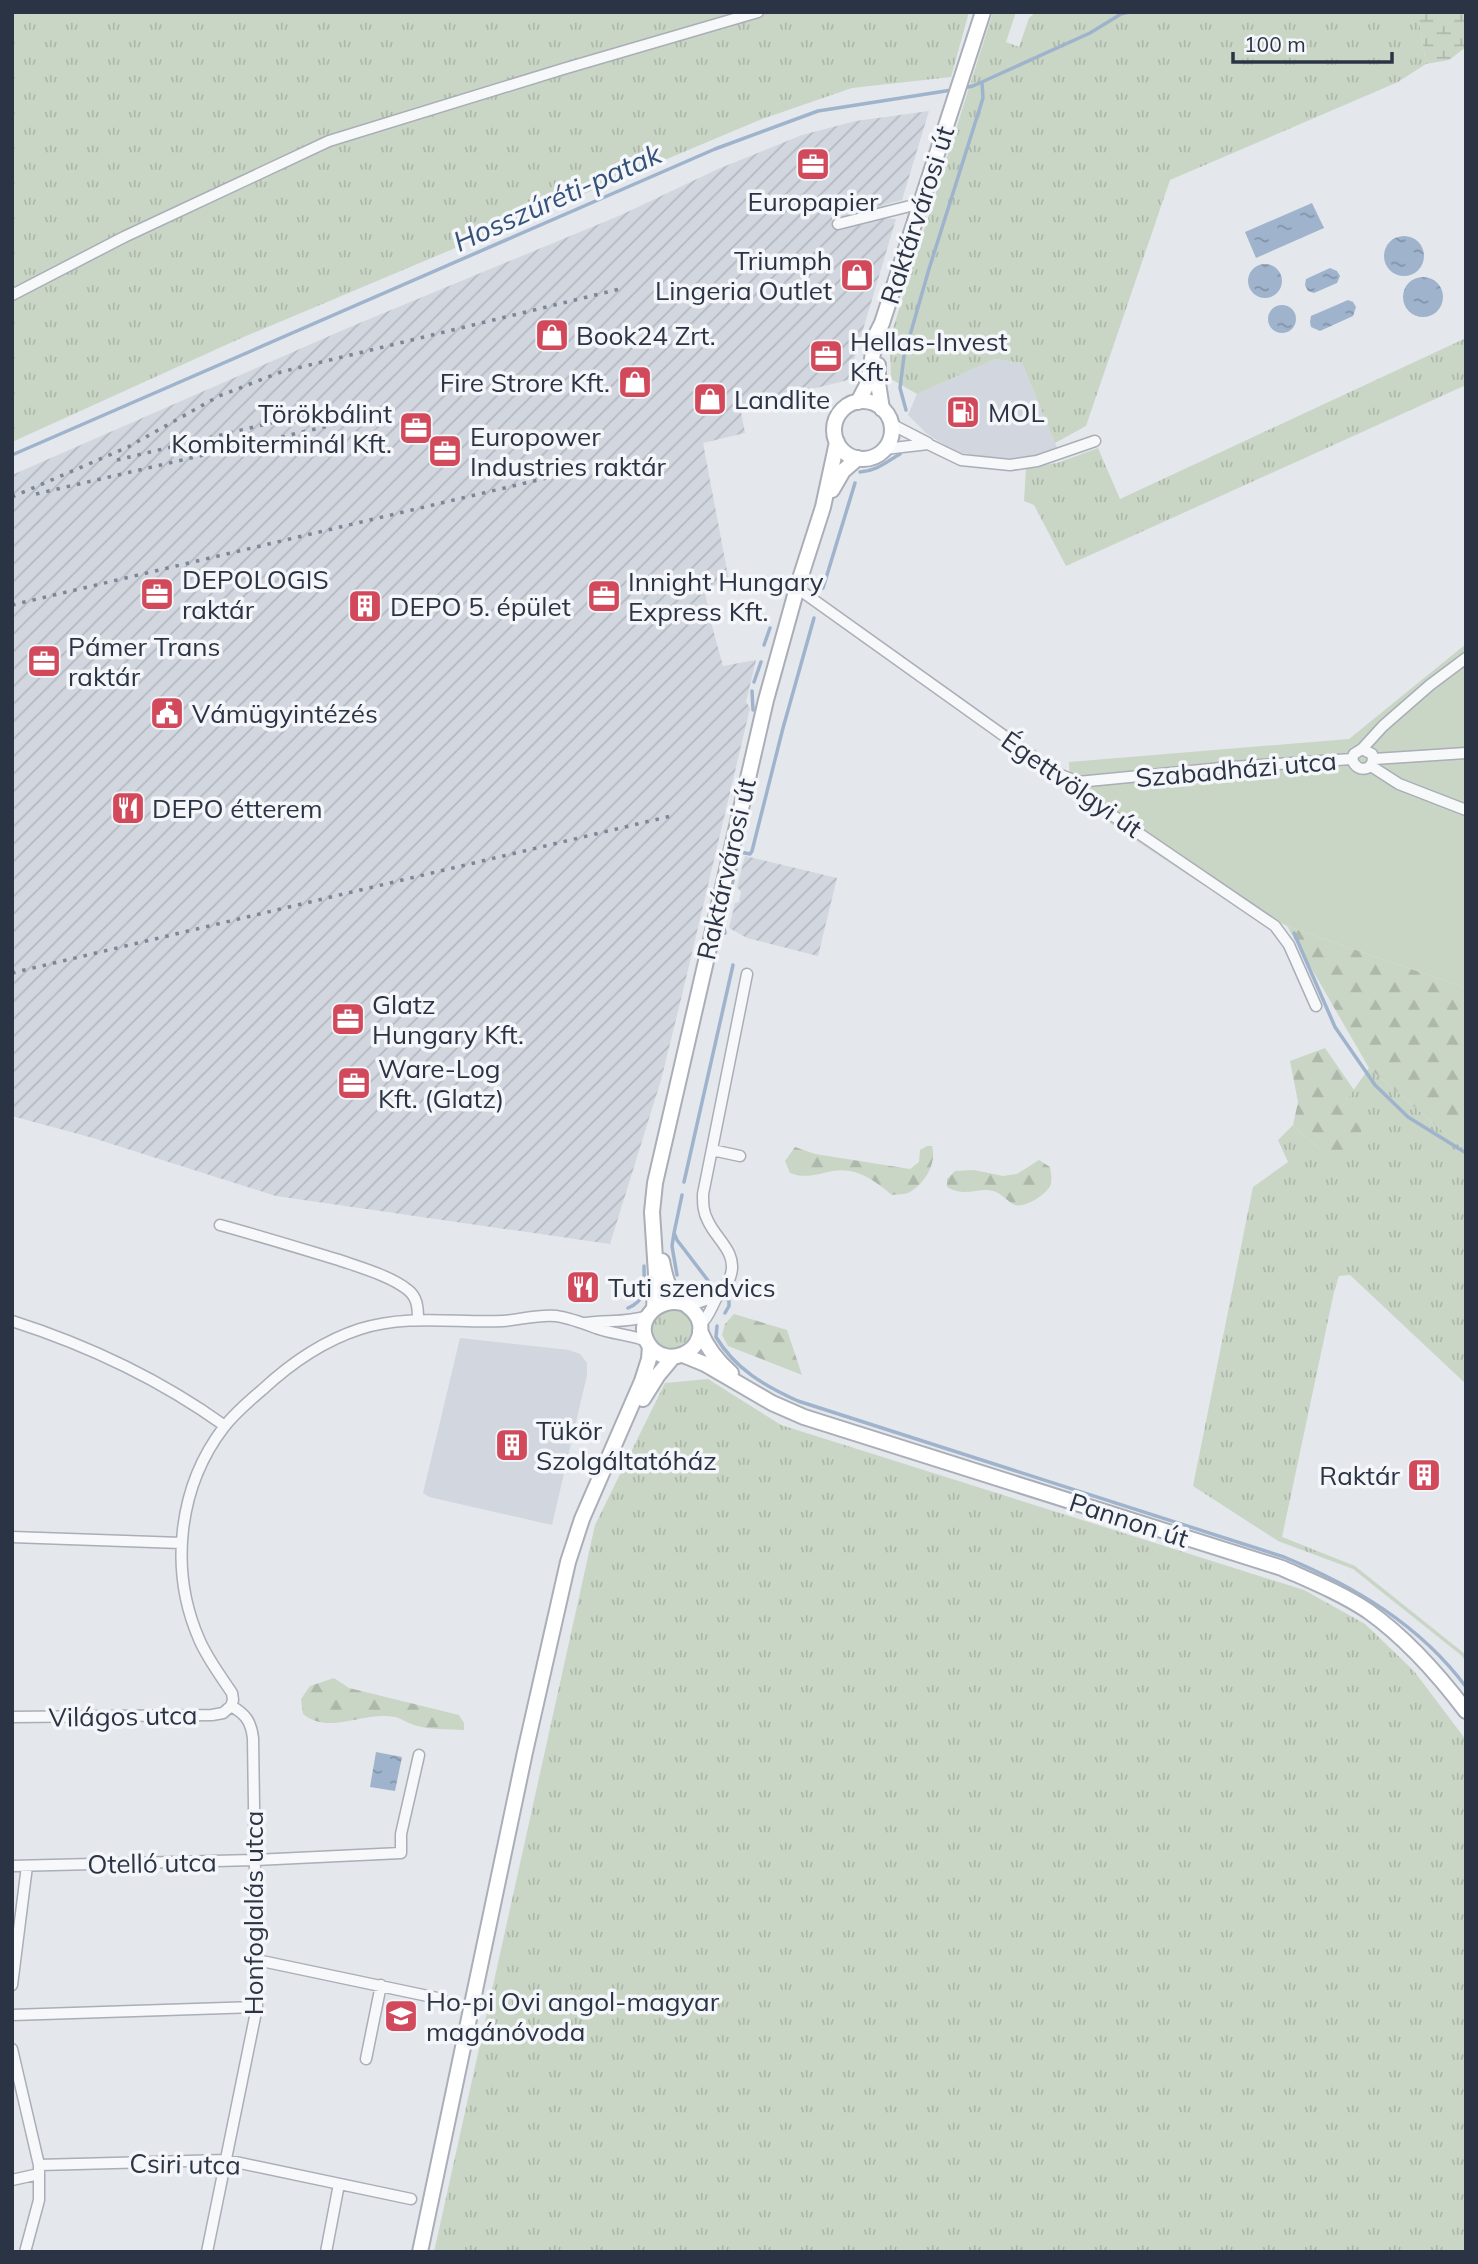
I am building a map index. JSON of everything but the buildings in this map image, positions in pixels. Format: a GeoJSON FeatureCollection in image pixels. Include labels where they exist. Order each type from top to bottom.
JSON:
{"type":"FeatureCollection","features":[{"type":"Feature","properties":{"kind":"main road","name":"Raktárvárosi út"},"geometry":{"type":"LineString","coordinates":[[611,1455],[646,1372],[649,1344],[645,1329],[651,1312],[656,1274],[652,1212],[657,1170],[745,787],[797,588],[823,507],[837,442],[834,426],[845,407],[858,402],[868,383],[876,335],[922,203],[983,12]]}},
{"type":"Feature","properties":{"kind":"main road","name":"Raktárvárosi út"},"geometry":{"type":"LineString","coordinates":[[882,323],[878,383],[883,409],[891,424]]}},
{"type":"Feature","properties":{"kind":"main road"},"geometry":{"type":"LineString","coordinates":[[858,402],[874,403],[883,409]]}},
{"type":"Feature","properties":{"kind":"main road"},"geometry":{"type":"LineString","coordinates":[[885,449],[890,439],[891,424]]}},
{"type":"Feature","properties":{"kind":"main road"},"geometry":{"type":"LineString","coordinates":[[837,442],[848,454],[858,458]]}},
{"type":"Feature","properties":{"kind":"main road","name":"Raktárvárosi út"},"geometry":{"type":"LineString","coordinates":[[823,507],[839,476],[858,458],[870,458],[885,449]]}},
{"type":"Feature","properties":{"kind":"main road","name":"Raktárvárosi út"},"geometry":{"type":"LineString","coordinates":[[654,1236],[668,1284],[696,1314],[700,1328]]}},
{"type":"Feature","properties":{"kind":"main road"},"geometry":{"type":"LineString","coordinates":[[651,1312],[664,1302],[685,1304]]}},
{"type":"Feature","properties":{"kind":"main road"},"geometry":{"type":"LineString","coordinates":[[420,2252],[522,1765],[568,1562],[582,1519],[611,1455],[652,1384],[678,1356],[695,1345],[700,1328]]}},
{"type":"Feature","properties":{"kind":"main road","name":"Pannon út"},"geometry":{"type":"LineString","coordinates":[[700,1328],[705,1344],[717,1360],[754,1393]]}},
{"type":"Feature","properties":{"kind":"main road"},"geometry":{"type":"LineString","coordinates":[[649,1344],[660,1354],[678,1356]]}},
{"type":"Feature","properties":{"kind":"main road","name":"Pannon út"},"geometry":{"type":"LineString","coordinates":[[678,1356],[705,1364],[754,1393],[804,1417],[1282,1568],[1329,1588],[1368,1612],[1408,1645],[1448,1687],[1466,1711]]}},
{"type":"Feature","properties":{"kind":"street"},"geometry":{"type":"LineString","coordinates":[[12,295],[114,243],[329,141],[758,12]]}},
{"type":"Feature","properties":{"kind":"street"},"geometry":{"type":"LineString","coordinates":[[838,224],[922,203]]}},
{"type":"Feature","properties":{"kind":"street"},"geometry":{"type":"LineString","coordinates":[[885,449],[928,444],[891,424]]}},
{"type":"Feature","properties":{"kind":"street"},"geometry":{"type":"LineString","coordinates":[[930,445],[961,460],[1010,465],[1037,461],[1096,441]]}},
{"type":"Feature","properties":{"kind":"street","name":"Égettvölgyi út"},"geometry":{"type":"LineString","coordinates":[[797,588],[1056,774],[1078,782],[1087,797],[1275,926],[1289,944],[1316,1006]]}},
{"type":"Feature","properties":{"kind":"street"},"geometry":{"type":"LineString","coordinates":[[1362,749],[1372,754],[1372,763],[1366,770],[1354,765],[1352,759],[1357,750],[1362,749],[1383,726],[1466,658]]}},
{"type":"Feature","properties":{"kind":"street"},"geometry":{"type":"LineString","coordinates":[[1372,763],[1466,752]]}},
{"type":"Feature","properties":{"kind":"street","name":"Szabadházi utca"},"geometry":{"type":"LineString","coordinates":[[1078,782],[1352,759]]}},
{"type":"Feature","properties":{"kind":"street"},"geometry":{"type":"LineString","coordinates":[[1372,763],[1398,784],[1466,810]]}},
{"type":"Feature","properties":{"kind":"street"},"geometry":{"type":"LineString","coordinates":[[700,1328],[726,1287],[733,1266],[728,1250],[704,1213],[703,1194],[747,974]]}},
{"type":"Feature","properties":{"kind":"street"},"geometry":{"type":"LineString","coordinates":[[712,1150],[740,1156]]}},
{"type":"Feature","properties":{"kind":"street"},"geometry":{"type":"LineString","coordinates":[[220,1225],[279,1241],[386,1278],[406,1288],[415,1297],[418,1319]]}},
{"type":"Feature","properties":{"kind":"street"},"geometry":{"type":"LineString","coordinates":[[685,1304],[718,1296]]}},
{"type":"Feature","properties":{"kind":"street"},"geometry":{"type":"LineString","coordinates":[[586,1323],[627,1321],[651,1312]]}},
{"type":"Feature","properties":{"kind":"street","name":"Honfoglalás utca"},"geometry":{"type":"LineString","coordinates":[[207,2252],[257,2007],[257,1961],[251,1725],[243,1713],[231,1706],[232,1693],[203,1648],[191,1618],[182,1576],[181,1544],[186,1511],[195,1480],[209,1449],[225,1426],[276,1377],[316,1348],[369,1326],[418,1319],[468,1322],[555,1316],[586,1323]]}},
{"type":"Feature","properties":{"kind":"street"},"geometry":{"type":"LineString","coordinates":[[12,1321],[86,1348],[148,1379],[225,1426]]}},
{"type":"Feature","properties":{"kind":"street"},"geometry":{"type":"LineString","coordinates":[[586,1323],[649,1344]]}},
{"type":"Feature","properties":{"kind":"street"},"geometry":{"type":"LineString","coordinates":[[12,1537],[181,1544]]}},
{"type":"Feature","properties":{"kind":"street","name":"Világos utca"},"geometry":{"type":"LineString","coordinates":[[12,1717],[212,1715],[223,1713],[231,1706]]}},
{"type":"Feature","properties":{"kind":"street","name":"Otelló utca"},"geometry":{"type":"LineString","coordinates":[[12,1866],[255,1860],[401,1853],[401,1834],[419,1755]]}},
{"type":"Feature","properties":{"kind":"street"},"geometry":{"type":"LineString","coordinates":[[12,1985],[27,1866]]}},
{"type":"Feature","properties":{"kind":"street"},"geometry":{"type":"LineString","coordinates":[[257,1961],[442,1999]]}},
{"type":"Feature","properties":{"kind":"street"},"geometry":{"type":"LineString","coordinates":[[366,2059],[381,1985]]}},
{"type":"Feature","properties":{"kind":"street"},"geometry":{"type":"LineString","coordinates":[[12,2015],[257,2007]]}},
{"type":"Feature","properties":{"kind":"street"},"geometry":{"type":"LineString","coordinates":[[12,2049],[39,2169],[39,2200],[25,2252]]}},
{"type":"Feature","properties":{"kind":"street","name":"Csiri utca"},"geometry":{"type":"LineString","coordinates":[[12,2180],[39,2169],[226,2160],[411,2199]]}},
{"type":"Feature","properties":{"kind":"street"},"geometry":{"type":"LineString","coordinates":[[326,2252],[340,2184]]}},
{"type":"Feature","properties":{"kind":"shaded area"},"geometry":{"type":"Polygon","coordinates":[[[929,111],[902,200],[832,219],[835,229],[882,218],[896,219],[848,380],[740,407],[745,433],[703,443],[729,581],[704,588],[712,626],[723,666],[756,660],[746,702],[750,708],[661,1080],[610,1244],[276,1196],[93,1138],[12,1116],[12,475],[350,327],[621,215],[718,169],[802,135],[856,121],[929,111]]]}},
{"type":"Feature","properties":{"kind":"shaded area"},"geometry":{"type":"Polygon","coordinates":[[[995,359],[1022,363],[1058,450],[1042,455],[1003,459],[955,452],[926,433],[908,415],[917,394],[995,359]]]}},
{"type":"Feature","properties":{"kind":"shaded area"},"geometry":{"type":"Polygon","coordinates":[[[745,856],[837,878],[818,956],[747,938],[729,928],[735,903],[739,902],[741,892],[737,887],[745,856]]]}},
{"type":"Feature","properties":{"kind":"shaded area"},"geometry":{"type":"Polygon","coordinates":[[[460,1338],[569,1350],[580,1354],[587,1363],[587,1375],[552,1525],[429,1497],[423,1493],[460,1338]]]}},
{"type":"Feature","properties":{"kind":"green space"},"geometry":{"type":"Polygon","coordinates":[[[12,12],[969,12],[951,77],[852,88],[762,119],[239,339],[12,442],[12,12]]]}},
{"type":"Feature","properties":{"kind":"green space"},"geometry":{"type":"Polygon","coordinates":[[[993,12],[1016,12],[1006,42],[1019,47],[1029,18],[1036,12],[1418,12],[1426,64],[1398,82],[1170,180],[1086,426],[1055,443],[1022,363],[995,359],[917,394],[891,379],[890,338],[993,12]]]}},
{"type":"Feature","properties":{"kind":"green space"},"geometry":{"type":"Polygon","coordinates":[[[1418,12],[1466,12],[1466,47],[1449,60],[1426,64],[1418,12]]]}},
{"type":"Feature","properties":{"kind":"green space"},"geometry":{"type":"Polygon","coordinates":[[[1466,338],[1466,385],[1066,566],[1034,505],[1024,501],[1026,468],[1057,463],[1098,448],[1120,499],[1466,338]]]}},
{"type":"Feature","properties":{"kind":"green space"},"geometry":{"type":"Polygon","coordinates":[[[1466,644],[1466,988],[1287,926],[1200,883],[1071,797],[1069,762],[1349,739],[1466,644]]]}},
{"type":"Feature","properties":{"kind":"green space"},"geometry":{"type":"Polygon","coordinates":[[[1287,926],[1466,988],[1466,1151],[1369,1068],[1287,926]]]}},
{"type":"Feature","properties":{"kind":"green space"},"geometry":{"type":"Polygon","coordinates":[[[1325,1048],[1354,1090],[1341,1108],[1362,1128],[1356,1152],[1322,1151],[1293,1125],[1298,1102],[1290,1061],[1325,1048]]]}},
{"type":"Feature","properties":{"kind":"green space"},"geometry":{"type":"Polygon","coordinates":[[[1369,1068],[1466,1151],[1466,1384],[1350,1275],[1339,1276],[1282,1537],[1355,1566],[1465,1654],[1466,1662],[1353,1569],[1278,1541],[1193,1486],[1253,1187],[1288,1162],[1278,1140],[1293,1125],[1322,1151],[1341,1108],[1369,1068]]]}},
{"type":"Feature","properties":{"kind":"green space"},"geometry":{"type":"Polygon","coordinates":[[[932,1146],[933,1159],[925,1178],[908,1193],[892,1195],[858,1173],[842,1170],[817,1175],[796,1175],[790,1173],[785,1161],[795,1147],[815,1154],[910,1169],[919,1162],[920,1150],[932,1146]]]}},
{"type":"Feature","properties":{"kind":"green space"},"geometry":{"type":"Polygon","coordinates":[[[1039,1160],[1050,1167],[1050,1186],[1038,1198],[1024,1205],[1015,1205],[990,1190],[961,1192],[947,1187],[947,1179],[955,1171],[974,1170],[1003,1176],[1017,1174],[1039,1160]]]}},
{"type":"Feature","properties":{"kind":"green space"},"geometry":{"type":"Polygon","coordinates":[[[672,1309],[687,1315],[693,1330],[687,1345],[672,1351],[657,1345],[651,1330],[657,1315],[672,1309]]]}},
{"type":"Feature","properties":{"kind":"green space"},"geometry":{"type":"Polygon","coordinates":[[[734,1314],[787,1330],[802,1375],[728,1346],[722,1335],[725,1324],[734,1314]]]}},
{"type":"Feature","properties":{"kind":"green space"},"geometry":{"type":"Polygon","coordinates":[[[708,1379],[781,1425],[1304,1590],[1365,1624],[1414,1671],[1466,1740],[1466,2252],[434,2252],[595,1525],[665,1383],[708,1379]]]}},
{"type":"Feature","properties":{"kind":"green space"},"geometry":{"type":"Polygon","coordinates":[[[334,1678],[349,1688],[459,1715],[464,1723],[464,1730],[426,1728],[389,1716],[331,1723],[312,1720],[303,1714],[301,1699],[310,1686],[334,1678]]]}},
{"type":"Feature","properties":{"kind":"water"},"geometry":{"type":"Polygon","coordinates":[[[1312,203],[1324,228],[1256,258],[1245,232],[1312,203]]]}},
{"type":"Feature","properties":{"kind":"water"},"geometry":{"type":"Polygon","coordinates":[[[1404,236],[1418,242],[1424,256],[1418,270],[1404,276],[1390,270],[1384,256],[1390,242],[1404,236]]]}},
{"type":"Feature","properties":{"kind":"water"},"geometry":{"type":"Polygon","coordinates":[[[1265,264],[1277,269],[1282,281],[1277,293],[1265,298],[1253,293],[1248,281],[1253,269],[1265,264]]]}},
{"type":"Feature","properties":{"kind":"water"},"geometry":{"type":"Polygon","coordinates":[[[1330,268],[1340,276],[1337,283],[1314,293],[1308,291],[1306,279],[1330,268]]]}},
{"type":"Feature","properties":{"kind":"water"},"geometry":{"type":"Polygon","coordinates":[[[1423,277],[1437,283],[1443,297],[1437,311],[1423,317],[1409,311],[1403,297],[1409,283],[1423,277]]]}},
{"type":"Feature","properties":{"kind":"water"},"geometry":{"type":"Polygon","coordinates":[[[1348,300],[1356,307],[1353,316],[1320,331],[1311,327],[1311,316],[1348,300]]]}},
{"type":"Feature","properties":{"kind":"water"},"geometry":{"type":"Polygon","coordinates":[[[1282,305],[1292,309],[1296,319],[1292,329],[1282,333],[1272,329],[1268,319],[1272,309],[1282,305]]]}},
{"type":"Feature","properties":{"kind":"water"},"geometry":{"type":"Polygon","coordinates":[[[376,1752],[402,1757],[395,1791],[370,1787],[376,1752]]]}},
{"type":"Feature","properties":{"kind":"waterway","name":"Hosszúréti-patak"},"geometry":{"type":"LineString","coordinates":[[963,88],[973,86],[1090,33],[1129,12]]}},
{"type":"Feature","properties":{"kind":"waterway"},"geometry":{"type":"LineString","coordinates":[[906,410],[900,388],[904,356],[983,98],[982,82]]}},
{"type":"Feature","properties":{"kind":"waterway","name":"Hosszúréti-patak"},"geometry":{"type":"LineString","coordinates":[[12,455],[715,149],[818,111],[952,90]]}},
{"type":"Feature","properties":{"kind":"waterway"},"geometry":{"type":"LineString","coordinates":[[860,472],[876,468],[900,454]]}},
{"type":"Feature","properties":{"kind":"waterway"},"geometry":{"type":"LineString","coordinates":[[823,588],[855,483]]}},
{"type":"Feature","properties":{"kind":"waterway"},"geometry":{"type":"LineString","coordinates":[[732,884],[740,852],[750,854],[752,851],[814,618]]}},
{"type":"Feature","properties":{"kind":"waterway"},"geometry":{"type":"LineString","coordinates":[[764,645],[770,628]]}},
{"type":"Feature","properties":{"kind":"waterway"},"geometry":{"type":"LineString","coordinates":[[754,682],[761,662]]}},
{"type":"Feature","properties":{"kind":"waterway"},"geometry":{"type":"LineString","coordinates":[[752,691],[753,710]]}},
{"type":"Feature","properties":{"kind":"waterway"},"geometry":{"type":"LineString","coordinates":[[725,933],[723,923],[727,905]]}},
{"type":"Feature","properties":{"kind":"waterway"},"geometry":{"type":"LineString","coordinates":[[1294,933],[1335,1027],[1375,1085],[1408,1117],[1466,1153]]}},
{"type":"Feature","properties":{"kind":"waterway"},"geometry":{"type":"LineString","coordinates":[[684,1182],[733,965]]}},
{"type":"Feature","properties":{"kind":"waterway"},"geometry":{"type":"LineString","coordinates":[[682,1195],[674,1233],[713,1287],[729,1301],[725,1313]]}},
{"type":"Feature","properties":{"kind":"waterway"},"geometry":{"type":"LineString","coordinates":[[674,1233],[672,1246],[677,1275]]}},
{"type":"Feature","properties":{"kind":"waterway"},"geometry":{"type":"LineString","coordinates":[[628,1308],[642,1296],[644,1266]]}},
{"type":"Feature","properties":{"kind":"waterway"},"geometry":{"type":"LineString","coordinates":[[717,1326],[716,1337],[732,1358],[763,1383],[798,1401],[1284,1557],[1310,1568],[1360,1595],[1407,1626],[1448,1665],[1466,1687]]}},
{"type":"Feature","properties":{"kind":"railway"},"geometry":{"type":"LineString","coordinates":[[12,497],[128,447],[219,396],[281,372],[624,288]]}},
{"type":"Feature","properties":{"kind":"railway"},"geometry":{"type":"LineString","coordinates":[[117,460],[333,408]]}},
{"type":"Feature","properties":{"kind":"railway"},"geometry":{"type":"LineString","coordinates":[[36,494],[337,424]]}},
{"type":"Feature","properties":{"kind":"railway"},"geometry":{"type":"LineString","coordinates":[[12,605],[597,466]]}},
{"type":"Feature","properties":{"kind":"railway"},"geometry":{"type":"LineString","coordinates":[[12,973],[671,816]]}},
{"type":"Feature","properties":{"kind":"place","name":"Europapier"},"geometry":{"type":"Point","coordinates":[813,164]}},
{"type":"Feature","properties":{"kind":"place","name":"Triumph Lingeria Outlet"},"geometry":{"type":"Point","coordinates":[857,275]}},
{"type":"Feature","properties":{"kind":"place","name":"Book24 Zrt."},"geometry":{"type":"Point","coordinates":[552,335]}},
{"type":"Feature","properties":{"kind":"place","name":"Hellas-Invest Kft."},"geometry":{"type":"Point","coordinates":[826,356]}},
{"type":"Feature","properties":{"kind":"place","name":"Fire Strore Kft."},"geometry":{"type":"Point","coordinates":[635,382]}},
{"type":"Feature","properties":{"kind":"place","name":"Landlite"},"geometry":{"type":"Point","coordinates":[710,399]}},
{"type":"Feature","properties":{"kind":"place","name":"MOL"},"geometry":{"type":"Point","coordinates":[963,412]}},
{"type":"Feature","properties":{"kind":"place","name":"Törökbálint Kombiterminál Kft."},"geometry":{"type":"Point","coordinates":[416,428]}},
{"type":"Feature","properties":{"kind":"place","name":"Europower Industries raktár"},"geometry":{"type":"Point","coordinates":[445,451]}},
{"type":"Feature","properties":{"kind":"place","name":"DEPOLOGIS raktár"},"geometry":{"type":"Point","coordinates":[157,594]}},
{"type":"Feature","properties":{"kind":"place","name":"Innight Hungary Express Kft."},"geometry":{"type":"Point","coordinates":[604,596]}},
{"type":"Feature","properties":{"kind":"place","name":"DEPO 5. épület"},"geometry":{"type":"Point","coordinates":[365,606]}},
{"type":"Feature","properties":{"kind":"place","name":"Pámer Trans raktár"},"geometry":{"type":"Point","coordinates":[44,661]}},
{"type":"Feature","properties":{"kind":"place","name":"Vámügyintézés"},"geometry":{"type":"Point","coordinates":[167,713]}},
{"type":"Feature","properties":{"kind":"place","name":"DEPO étterem"},"geometry":{"type":"Point","coordinates":[128,808]}},
{"type":"Feature","properties":{"kind":"place","name":"Glatz Hungary Kft."},"geometry":{"type":"Point","coordinates":[348,1019]}},
{"type":"Feature","properties":{"kind":"place","name":"Ware-Log Kft. (Glatz)"},"geometry":{"type":"Point","coordinates":[354,1083]}},
{"type":"Feature","properties":{"kind":"place","name":"Tuti szendvics"},"geometry":{"type":"Point","coordinates":[583,1287]}},
{"type":"Feature","properties":{"kind":"place","name":"Tükör Szolgáltatóház"},"geometry":{"type":"Point","coordinates":[512,1445]}},
{"type":"Feature","properties":{"kind":"place","name":"Raktár"},"geometry":{"type":"Point","coordinates":[1424,1475]}},
{"type":"Feature","properties":{"kind":"place","name":"Ho-pi Ovi angol-magyar magánóvoda"},"geometry":{"type":"Point","coordinates":[401,2016]}}]}
